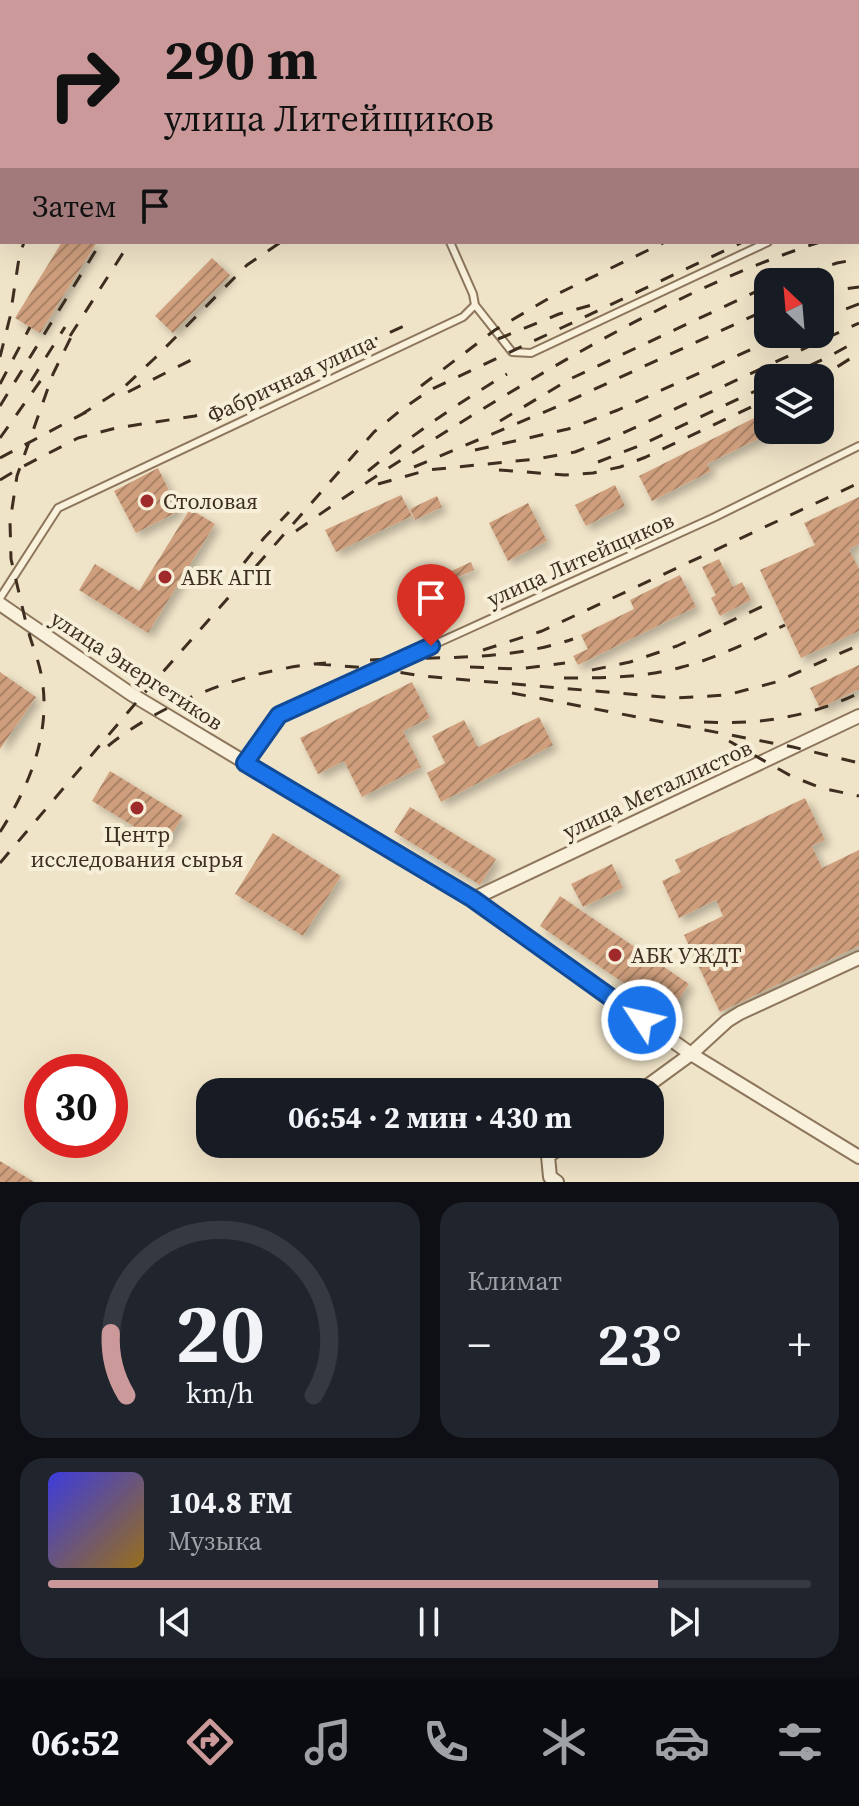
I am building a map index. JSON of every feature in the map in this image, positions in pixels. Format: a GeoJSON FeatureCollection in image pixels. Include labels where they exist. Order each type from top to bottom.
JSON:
{"type":"FeatureCollection","features":[{"type":"Feature","properties":{"kind":"street","name":"улица Энергетиков"},"geometry":{"type":"LineString","coordinates":[[0,604],[131,694],[473,899],[691,1054],[859,1157]]}},
{"type":"Feature","properties":{"kind":"street","name":"улица Металлистов"},"geometry":{"type":"LineString","coordinates":[[473,899],[859,716]]}},
{"type":"Feature","properties":{"kind":"street"},"geometry":{"type":"LineString","coordinates":[[658,1078],[740,1013],[859,958]]}},
{"type":"Feature","properties":{"kind":"street"},"geometry":{"type":"LineString","coordinates":[[548,1158],[550,1177],[557,1182]]}},
{"type":"Feature","properties":{"kind":"lane"},"geometry":{"type":"LineString","coordinates":[[451,244],[475,305],[512,352],[531,353],[764,244]]}},
{"type":"Feature","properties":{"kind":"lane","name":"Фабричная улица"},"geometry":{"type":"LineString","coordinates":[[0,598],[58,508],[463,317],[475,305]]}},
{"type":"Feature","properties":{"kind":"lane","name":"улица Литейщиков"},"geometry":{"type":"LineString","coordinates":[[245,763],[279,715],[715,517],[859,446]]}},
{"type":"Feature","properties":{"kind":"building"},"geometry":{"type":"Polygon","coordinates":[[[61,244],[96,244],[40,333],[15,318],[61,244]]]}},
{"type":"Feature","properties":{"kind":"building"},"geometry":{"type":"Polygon","coordinates":[[[212,258],[230,275],[173,333],[155,316],[212,258]]]}},
{"type":"Feature","properties":{"kind":"building"},"geometry":{"type":"Polygon","coordinates":[[[754,418],[754,441],[707,464],[711,471],[652,501],[639,476],[754,418]]]}},
{"type":"Feature","properties":{"kind":"building","name":"Столовая"},"geometry":{"type":"Polygon","coordinates":[[[158,468],[179,511],[136,533],[114,491],[158,468]]]}},
{"type":"Feature","properties":{"kind":"building"},"geometry":{"type":"Polygon","coordinates":[[[615,485],[625,506],[586,526],[575,505],[615,485]]]}},
{"type":"Feature","properties":{"kind":"building"},"geometry":{"type":"Polygon","coordinates":[[[401,495],[412,516],[336,552],[325,530],[401,495]]]}},
{"type":"Feature","properties":{"kind":"building"},"geometry":{"type":"Polygon","coordinates":[[[437,496],[442,507],[415,520],[410,509],[437,496]]]}},
{"type":"Feature","properties":{"kind":"building"},"geometry":{"type":"Polygon","coordinates":[[[859,497],[859,544],[849,549],[859,569],[859,631],[801,658],[760,570],[815,545],[804,523],[859,497]]]}},
{"type":"Feature","properties":{"kind":"building"},"geometry":{"type":"Polygon","coordinates":[[[528,503],[547,541],[508,561],[489,523],[528,503]]]}},
{"type":"Feature","properties":{"kind":"building","name":"АБК АГП"},"geometry":{"type":"Polygon","coordinates":[[[190,509],[215,524],[148,633],[79,590],[95,564],[139,591],[190,509]]]}},
{"type":"Feature","properties":{"kind":"building"},"geometry":{"type":"Polygon","coordinates":[[[719,559],[733,587],[742,582],[751,600],[720,616],[711,598],[716,595],[702,567],[719,559]]]}},
{"type":"Feature","properties":{"kind":"building"},"geometry":{"type":"Polygon","coordinates":[[[471,562],[474,570],[414,597],[410,590],[471,562]]]}},
{"type":"Feature","properties":{"kind":"building"},"geometry":{"type":"Polygon","coordinates":[[[680,575],[696,607],[578,665],[573,656],[588,649],[581,635],[634,609],[630,600],[680,575]]]}},
{"type":"Feature","properties":{"kind":"building"},"geometry":{"type":"Polygon","coordinates":[[[859,665],[859,689],[820,708],[810,688],[859,665]]]}},
{"type":"Feature","properties":{"kind":"building"},"geometry":{"type":"Polygon","coordinates":[[[0,672],[36,697],[0,749],[0,672]]]}},
{"type":"Feature","properties":{"kind":"building"},"geometry":{"type":"Polygon","coordinates":[[[412,682],[430,718],[403,731],[421,767],[362,797],[344,761],[318,774],[300,738],[412,682]]]}},
{"type":"Feature","properties":{"kind":"building"},"geometry":{"type":"Polygon","coordinates":[[[539,717],[553,745],[441,802],[427,773],[445,763],[432,736],[464,720],[478,747],[539,717]]]}},
{"type":"Feature","properties":{"kind":"building","name":"Центр исследования сырья"},"geometry":{"type":"Polygon","coordinates":[[[110,771],[183,816],[165,845],[92,801],[110,771]]]}},
{"type":"Feature","properties":{"kind":"building"},"geometry":{"type":"Polygon","coordinates":[[[805,798],[825,840],[812,846],[822,868],[859,850],[859,946],[720,1012],[684,935],[723,916],[716,900],[679,918],[662,881],[681,872],[675,860],[805,798]]]}},
{"type":"Feature","properties":{"kind":"building"},"geometry":{"type":"Polygon","coordinates":[[[410,807],[496,859],[480,885],[394,832],[410,807]]]}},
{"type":"Feature","properties":{"kind":"building"},"geometry":{"type":"Polygon","coordinates":[[[273,833],[341,876],[303,936],[235,894],[273,833]]]}},
{"type":"Feature","properties":{"kind":"building"},"geometry":{"type":"Polygon","coordinates":[[[612,864],[623,888],[583,907],[571,884],[612,864]]]}},
{"type":"Feature","properties":{"kind":"building","name":"АБК УЖДТ"},"geometry":{"type":"Polygon","coordinates":[[[560,896],[689,984],[669,1014],[540,926],[560,896]]]}},
{"type":"Feature","properties":{"kind":"building"},"geometry":{"type":"Polygon","coordinates":[[[0,1161],[34,1182],[0,1182],[0,1161]]]}},
{"type":"Feature","properties":{"kind":"railway"},"geometry":{"type":"LineString","coordinates":[[0,357],[23,244]]}},
{"type":"Feature","properties":{"kind":"railway"},"geometry":{"type":"LineString","coordinates":[[0,406],[100,244]]}},
{"type":"Feature","properties":{"kind":"railway"},"geometry":{"type":"LineString","coordinates":[[70,336],[129,244]]}},
{"type":"Feature","properties":{"kind":"railway"},"geometry":{"type":"LineString","coordinates":[[79,416],[123,388],[247,265],[278,244]]}},
{"type":"Feature","properties":{"kind":"railway"},"geometry":{"type":"LineString","coordinates":[[421,386],[495,330],[551,297],[661,244]]}},
{"type":"Feature","properties":{"kind":"railway"},"geometry":{"type":"LineString","coordinates":[[0,863],[140,698],[374,432],[430,390],[739,244]]}},
{"type":"Feature","properties":{"kind":"railway"},"geometry":{"type":"LineString","coordinates":[[296,531],[447,431],[615,332],[695,292],[814,244]]}},
{"type":"Feature","properties":{"kind":"railway"},"geometry":{"type":"LineString","coordinates":[[822,268],[859,259]]}},
{"type":"Feature","properties":{"kind":"railway"},"geometry":{"type":"LineString","coordinates":[[834,290],[859,287]]}},
{"type":"Feature","properties":{"kind":"railway"},"geometry":{"type":"LineString","coordinates":[[500,421],[570,379],[754,293]]}},
{"type":"Feature","properties":{"kind":"railway"},"geometry":{"type":"LineString","coordinates":[[834,314],[859,304]]}},
{"type":"Feature","properties":{"kind":"railway"},"geometry":{"type":"LineString","coordinates":[[498,339],[559,314],[592,305]]}},
{"type":"Feature","properties":{"kind":"railway"},"geometry":{"type":"LineString","coordinates":[[414,467],[556,407],[754,315]]}},
{"type":"Feature","properties":{"kind":"railway"},"geometry":{"type":"LineString","coordinates":[[0,480],[78,438],[116,428],[195,416],[242,399],[411,323]]}},
{"type":"Feature","properties":{"kind":"railway"},"geometry":{"type":"LineString","coordinates":[[378,484],[428,470],[575,452],[621,434],[859,323]]}},
{"type":"Feature","properties":{"kind":"railway"},"geometry":{"type":"LineString","coordinates":[[0,384],[30,327]]}},
{"type":"Feature","properties":{"kind":"railway"},"geometry":{"type":"LineString","coordinates":[[31,381],[65,327]]}},
{"type":"Feature","properties":{"kind":"railway"},"geometry":{"type":"LineString","coordinates":[[0,832],[20,797],[35,759],[44,700],[40,668],[11,559],[10,522],[17,476],[53,374],[75,329]]}},
{"type":"Feature","properties":{"kind":"railway"},"geometry":{"type":"LineString","coordinates":[[813,364],[859,340]]}},
{"type":"Feature","properties":{"kind":"railway"},"geometry":{"type":"LineString","coordinates":[[475,450],[568,429],[618,410],[754,348]]}},
{"type":"Feature","properties":{"kind":"railway"},"geometry":{"type":"LineString","coordinates":[[834,368],[859,353]]}},
{"type":"Feature","properties":{"kind":"railway"},"geometry":{"type":"LineString","coordinates":[[128,392],[203,354]]}},
{"type":"Feature","properties":{"kind":"railway"},"geometry":{"type":"LineString","coordinates":[[0,438],[46,373]]}},
{"type":"Feature","properties":{"kind":"railway"},"geometry":{"type":"LineString","coordinates":[[368,471],[436,420],[507,374]]}},
{"type":"Feature","properties":{"kind":"railway"},"geometry":{"type":"LineString","coordinates":[[598,462],[754,392]]}},
{"type":"Feature","properties":{"kind":"railway"},"geometry":{"type":"LineString","coordinates":[[499,470],[565,475],[620,467],[754,406]]}},
{"type":"Feature","properties":{"kind":"railway"},"geometry":{"type":"LineString","coordinates":[[0,458],[88,411]]}},
{"type":"Feature","properties":{"kind":"railway"},"geometry":{"type":"LineString","coordinates":[[483,650],[542,631],[859,483]]}},
{"type":"Feature","properties":{"kind":"railway"},"geometry":{"type":"LineString","coordinates":[[244,563],[289,512]]}},
{"type":"Feature","properties":{"kind":"railway"},"geometry":{"type":"LineString","coordinates":[[592,670],[630,662],[677,646],[774,601]]}},
{"type":"Feature","properties":{"kind":"railway"},"geometry":{"type":"LineString","coordinates":[[564,678],[623,677],[667,671],[722,654],[785,625]]}},
{"type":"Feature","properties":{"kind":"railway"},"geometry":{"type":"LineString","coordinates":[[370,660],[497,655],[573,639]]}},
{"type":"Feature","properties":{"kind":"railway"},"geometry":{"type":"LineString","coordinates":[[317,664],[675,698],[727,695],[776,682],[859,645]]}},
{"type":"Feature","properties":{"kind":"railway"},"geometry":{"type":"LineString","coordinates":[[108,746],[156,714],[211,689],[269,672],[326,663]]}},
{"type":"Feature","properties":{"kind":"railway"},"geometry":{"type":"LineString","coordinates":[[470,667],[517,669],[565,663]]}},
{"type":"Feature","properties":{"kind":"railway"},"geometry":{"type":"LineString","coordinates":[[512,693],[793,747],[859,763]]}},
{"type":"Feature","properties":{"kind":"railway"},"geometry":{"type":"LineString","coordinates":[[704,722],[783,718],[822,708],[859,693]]}},
{"type":"Feature","properties":{"kind":"railway"},"geometry":{"type":"LineString","coordinates":[[729,741],[791,776],[821,788],[859,796]]}},
{"type":"Feature","properties":{"kind":"place","name":"Столовая"},"geometry":{"type":"Point","coordinates":[147,501]}},
{"type":"Feature","properties":{"kind":"place","name":"АБК АГП"},"geometry":{"type":"Point","coordinates":[165,577]}},
{"type":"Feature","properties":{"kind":"place","name":"Центр исследования сырья"},"geometry":{"type":"Point","coordinates":[137,808]}},
{"type":"Feature","properties":{"kind":"place","name":"АБК УЖДТ"},"geometry":{"type":"Point","coordinates":[615,955]}},
{"type":"Feature","properties":{"kind":"route"},"geometry":{"type":"LineString","coordinates":[[431,646],[279,715],[245,763],[473,899],[642,1020]]}}]}
